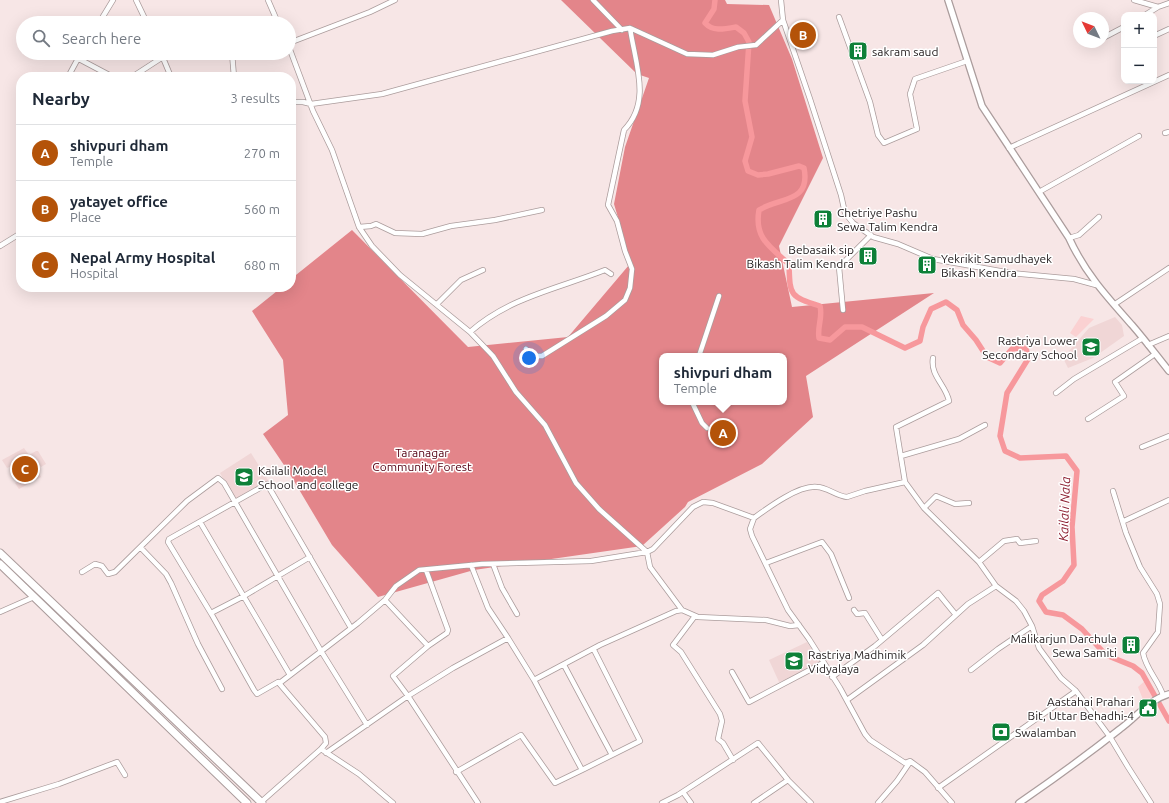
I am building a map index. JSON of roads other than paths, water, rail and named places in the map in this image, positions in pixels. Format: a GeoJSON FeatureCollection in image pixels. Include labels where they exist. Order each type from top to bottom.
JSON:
{"type":"FeatureCollection","features":[{"type":"Feature","properties":{"kind":"highway"},"geometry":{"type":"LineString","coordinates":[[0,553],[261,803]]}},
{"type":"Feature","properties":{"kind":"highway"},"geometry":{"type":"LineString","coordinates":[[0,564],[247,803]]}},
{"type":"Feature","properties":{"kind":"street"},"geometry":{"type":"LineString","coordinates":[[103,16],[113,0]]}},
{"type":"Feature","properties":{"kind":"street"},"geometry":{"type":"LineString","coordinates":[[136,0],[144,16]]}},
{"type":"Feature","properties":{"kind":"street"},"geometry":{"type":"LineString","coordinates":[[268,0],[275,16]]}},
{"type":"Feature","properties":{"kind":"street"},"geometry":{"type":"LineString","coordinates":[[296,40],[370,12],[395,0]]}},
{"type":"Feature","properties":{"kind":"street"},"geometry":{"type":"LineString","coordinates":[[593,0],[622,30]]}},
{"type":"Feature","properties":{"kind":"street"},"geometry":{"type":"LineString","coordinates":[[781,0],[783,20],[813,106],[841,195],[845,213],[853,223],[871,235],[933,259],[1011,273],[1074,279],[1096,285]]}},
{"type":"Feature","properties":{"kind":"street"},"geometry":{"type":"LineString","coordinates":[[948,0],[982,106],[1069,238],[1078,258],[1096,285],[1143,338],[1169,371]]}},
{"type":"Feature","properties":{"kind":"street"},"geometry":{"type":"LineString","coordinates":[[1134,0],[1158,7]]}},
{"type":"Feature","properties":{"kind":"street"},"geometry":{"type":"LineString","coordinates":[[1150,12],[1169,3]]}},
{"type":"Feature","properties":{"kind":"street"},"geometry":{"type":"LineString","coordinates":[[839,17],[870,102],[878,135],[884,143],[917,129],[910,94],[915,79],[967,61]]}},
{"type":"Feature","properties":{"kind":"street"},"geometry":{"type":"LineString","coordinates":[[296,102],[311,104],[382,94],[612,30],[630,28],[687,54],[713,55],[738,47],[756,45],[783,20]]}},
{"type":"Feature","properties":{"kind":"street"},"geometry":{"type":"LineString","coordinates":[[526,348],[535,356],[542,356],[606,316],[625,300],[630,288],[632,269],[625,251],[617,221],[608,205],[624,130],[631,122],[640,102],[640,84],[630,28]]}},
{"type":"Feature","properties":{"kind":"street"},"geometry":{"type":"LineString","coordinates":[[1109,35],[1121,29]]}},
{"type":"Feature","properties":{"kind":"street"},"geometry":{"type":"LineString","coordinates":[[1157,35],[1169,29]]}},
{"type":"Feature","properties":{"kind":"street"},"geometry":{"type":"LineString","coordinates":[[71,72],[78,60]]}},
{"type":"Feature","properties":{"kind":"street"},"geometry":{"type":"LineString","coordinates":[[80,60],[83,63],[102,72]]}},
{"type":"Feature","properties":{"kind":"street"},"geometry":{"type":"LineString","coordinates":[[139,72],[155,60]]}},
{"type":"Feature","properties":{"kind":"street"},"geometry":{"type":"LineString","coordinates":[[164,60],[169,72]]}},
{"type":"Feature","properties":{"kind":"street"},"geometry":{"type":"LineString","coordinates":[[233,60],[234,72]]}},
{"type":"Feature","properties":{"kind":"street"},"geometry":{"type":"LineString","coordinates":[[294,60],[311,104],[332,150],[359,227],[372,246],[400,275],[470,332],[493,356],[524,402],[545,425],[576,483],[599,509],[647,552],[650,567],[682,610]]}},
{"type":"Feature","properties":{"kind":"street"},"geometry":{"type":"LineString","coordinates":[[1009,148],[1169,75]]}},
{"type":"Feature","properties":{"kind":"street"},"geometry":{"type":"LineString","coordinates":[[1038,192],[1139,136]]}},
{"type":"Feature","properties":{"kind":"street"},"geometry":{"type":"LineString","coordinates":[[359,227],[376,224],[395,233],[422,234],[441,228],[495,220],[542,210]]}},
{"type":"Feature","properties":{"kind":"street"},"geometry":{"type":"LineString","coordinates":[[1069,238],[1079,234],[1099,216]]}},
{"type":"Feature","properties":{"kind":"street"},"geometry":{"type":"LineString","coordinates":[[843,310],[840,267],[871,235]]}},
{"type":"Feature","properties":{"kind":"street"},"geometry":{"type":"LineString","coordinates":[[0,246],[16,236]]}},
{"type":"Feature","properties":{"kind":"street"},"geometry":{"type":"LineString","coordinates":[[1114,304],[1169,268]]}},
{"type":"Feature","properties":{"kind":"street"},"geometry":{"type":"LineString","coordinates":[[437,304],[461,280],[483,270]]}},
{"type":"Feature","properties":{"kind":"street"},"geometry":{"type":"LineString","coordinates":[[470,332],[502,308],[528,296],[605,270],[611,274]]}},
{"type":"Feature","properties":{"kind":"street"},"geometry":{"type":"LineString","coordinates":[[700,353],[719,296]]}},
{"type":"Feature","properties":{"kind":"street"},"geometry":{"type":"LineString","coordinates":[[1148,345],[1169,336]]}},
{"type":"Feature","properties":{"kind":"street"},"geometry":{"type":"LineString","coordinates":[[1056,393],[1074,379],[1143,338]]}},
{"type":"Feature","properties":{"kind":"street"},"geometry":{"type":"LineString","coordinates":[[1088,419],[1124,396],[1115,382],[1155,354]]}},
{"type":"Feature","properties":{"kind":"street"},"geometry":{"type":"LineString","coordinates":[[933,358],[933,370],[949,401],[896,427],[905,482],[924,508],[979,562],[996,586],[1016,601],[1024,611],[1032,626],[1039,648],[1061,678],[1076,692],[1110,737],[1152,803]]}},
{"type":"Feature","properties":{"kind":"street"},"geometry":{"type":"LineString","coordinates":[[693,405],[702,423],[707,428]]}},
{"type":"Feature","properties":{"kind":"street"},"geometry":{"type":"LineString","coordinates":[[901,456],[959,439],[985,425]]}},
{"type":"Feature","properties":{"kind":"street"},"geometry":{"type":"LineString","coordinates":[[1142,447],[1169,436]]}},
{"type":"Feature","properties":{"kind":"street"},"geometry":{"type":"LineString","coordinates":[[82,572],[95,564],[102,566],[108,574],[116,572],[141,548],[159,527],[187,501],[218,478],[224,483],[321,651],[367,726]]}},
{"type":"Feature","properties":{"kind":"street"},"geometry":{"type":"LineString","coordinates":[[905,482],[846,497],[819,487],[808,487],[774,504],[754,518],[750,529],[788,610],[824,663],[870,740],[905,762],[910,761],[925,772],[952,803]]}},
{"type":"Feature","properties":{"kind":"street"},"geometry":{"type":"LineString","coordinates":[[351,628],[270,486],[265,484],[169,539],[168,542],[211,613],[257,694],[290,675],[351,628],[385,600],[396,586],[419,570],[471,565],[591,561],[647,552],[653,549],[693,508],[702,502],[713,502],[754,518]]}},
{"type":"Feature","properties":{"kind":"street"},"geometry":{"type":"LineString","coordinates":[[1019,803],[1079,762],[1150,703],[1165,695],[1157,680],[1144,662],[1143,653],[1158,632],[1160,604],[1157,594],[1140,567],[1126,533],[1124,521],[1113,491]]}},
{"type":"Feature","properties":{"kind":"street"},"geometry":{"type":"LineString","coordinates":[[924,508],[936,496],[954,504],[969,503]]}},
{"type":"Feature","properties":{"kind":"street"},"geometry":{"type":"LineString","coordinates":[[1124,521],[1169,500]]}},
{"type":"Feature","properties":{"kind":"street"},"geometry":{"type":"LineString","coordinates":[[200,522],[290,675]]}},
{"type":"Feature","properties":{"kind":"street"},"geometry":{"type":"LineString","coordinates":[[979,562],[1004,541],[1017,539],[1020,542],[1036,541]]}},
{"type":"Feature","properties":{"kind":"street"},"geometry":{"type":"LineString","coordinates":[[766,563],[822,542],[831,554],[849,598]]}},
{"type":"Feature","properties":{"kind":"street"},"geometry":{"type":"LineString","coordinates":[[141,548],[166,574],[198,644],[222,689]]}},
{"type":"Feature","properties":{"kind":"street"},"geometry":{"type":"LineString","coordinates":[[211,613],[244,596],[310,557]]}},
{"type":"Feature","properties":{"kind":"street"},"geometry":{"type":"LineString","coordinates":[[493,564],[502,588],[517,614]]}},
{"type":"Feature","properties":{"kind":"street"},"geometry":{"type":"LineString","coordinates":[[471,565],[488,608],[534,680],[582,770]]}},
{"type":"Feature","properties":{"kind":"street"},"geometry":{"type":"LineString","coordinates":[[426,570],[448,630],[447,633],[428,646],[393,676],[408,696],[456,772],[478,803]]}},
{"type":"Feature","properties":{"kind":"street"},"geometry":{"type":"LineString","coordinates":[[847,700],[923,645],[968,604],[996,586]]}},
{"type":"Feature","properties":{"kind":"street"},"geometry":{"type":"LineString","coordinates":[[832,677],[882,640],[938,594],[956,615]]}},
{"type":"Feature","properties":{"kind":"street"},"geometry":{"type":"LineString","coordinates":[[0,612],[34,597]]}},
{"type":"Feature","properties":{"kind":"street"},"geometry":{"type":"LineString","coordinates":[[385,600],[428,646]]}},
{"type":"Feature","properties":{"kind":"street"},"geometry":{"type":"LineString","coordinates":[[534,680],[594,650],[600,645],[676,610],[682,610],[695,616],[774,621],[790,626],[799,626]]}},
{"type":"Feature","properties":{"kind":"street"},"geometry":{"type":"LineString","coordinates":[[854,610],[857,614],[865,613],[882,640]]}},
{"type":"Feature","properties":{"kind":"street"},"geometry":{"type":"LineString","coordinates":[[695,616],[673,645],[681,652],[720,714],[722,721],[718,740],[723,743],[733,760]]}},
{"type":"Feature","properties":{"kind":"street"},"geometry":{"type":"LineString","coordinates":[[972,670],[998,649],[1032,626]]}},
{"type":"Feature","properties":{"kind":"street"},"geometry":{"type":"LineString","coordinates":[[326,753],[367,726],[408,696],[453,668],[508,638]]}},
{"type":"Feature","properties":{"kind":"street"},"geometry":{"type":"LineString","coordinates":[[456,772],[521,735],[555,783],[640,741],[594,650]]}},
{"type":"Feature","properties":{"kind":"street"},"geometry":{"type":"LineString","coordinates":[[732,672],[749,702],[824,663]]}},
{"type":"Feature","properties":{"kind":"street"},"geometry":{"type":"LineString","coordinates":[[564,665],[612,755]]}},
{"type":"Feature","properties":{"kind":"street"},"geometry":{"type":"LineString","coordinates":[[261,803],[326,743],[325,737],[278,682]]}},
{"type":"Feature","properties":{"kind":"street"},"geometry":{"type":"LineString","coordinates":[[938,788],[1076,692]]}},
{"type":"Feature","properties":{"kind":"street"},"geometry":{"type":"LineString","coordinates":[[662,803],[683,792],[758,743],[788,780],[811,803]]}},
{"type":"Feature","properties":{"kind":"street"},"geometry":{"type":"LineString","coordinates":[[321,749],[359,774],[393,803]]}},
{"type":"Feature","properties":{"kind":"street"},"geometry":{"type":"LineString","coordinates":[[878,803],[897,781],[910,761]]}},
{"type":"Feature","properties":{"kind":"street"},"geometry":{"type":"LineString","coordinates":[[0,802],[59,784],[117,762],[125,775]]}},
{"type":"Feature","properties":{"kind":"street"},"geometry":{"type":"LineString","coordinates":[[754,803],[788,780]]}},
{"type":"Feature","properties":{"kind":"street"},"geometry":{"type":"LineString","coordinates":[[683,792],[691,803]]}},
{"type":"Feature","properties":{"kind":"waterway","name":"Kailali Nala"},"geometry":{"type":"LineString","coordinates":[[715,0],[714,9],[705,23],[715,29],[736,27],[744,33],[749,42],[745,101],[752,137],[745,161],[748,171],[758,175],[799,166],[804,168],[805,179],[803,188],[792,197],[759,210],[758,220],[761,235],[765,241],[789,264],[790,283],[793,293],[802,300],[820,306],[821,314],[819,338],[830,340],[845,327],[862,327],[905,348],[920,341],[923,327],[931,309],[946,302],[957,310],[963,325],[976,340],[987,357],[1000,363],[1012,349],[1026,347],[1028,359],[1007,393],[1000,436],[1005,451],[1020,458],[1066,456],[1077,471],[1072,527],[1074,565],[1063,581],[1042,595],[1039,601],[1046,612],[1063,615],[1082,629],[1106,655],[1133,666],[1142,673],[1169,721]]}},
{"type":"Feature","properties":{"kind":"place","name":"yatayet office"},"geometry":{"type":"Point","coordinates":[803,35]}},
{"type":"Feature","properties":{"kind":"place","name":"sakram saud"},"geometry":{"type":"Point","coordinates":[858,51]}},
{"type":"Feature","properties":{"kind":"place","name":"Chetriye Pashu Sewa Talim Kendra"},"geometry":{"type":"Point","coordinates":[823,219]}},
{"type":"Feature","properties":{"kind":"place","name":"Bebasaik sip Bikash Talim Kendra"},"geometry":{"type":"Point","coordinates":[868,256]}},
{"type":"Feature","properties":{"kind":"place","name":"Yekrikit Samudhayek Bikash Kendra"},"geometry":{"type":"Point","coordinates":[927,265]}},
{"type":"Feature","properties":{"kind":"place","name":"Rastriya Lower Secondary School"},"geometry":{"type":"Point","coordinates":[1091,347]}},
{"type":"Feature","properties":{"kind":"place","name":"shivpuri dham"},"geometry":{"type":"Point","coordinates":[723,433]}},
{"type":"Feature","properties":{"kind":"place","name":"Nepal Army Hospital"},"geometry":{"type":"Point","coordinates":[25,469]}},
{"type":"Feature","properties":{"kind":"place","name":"Kailali Model School and college"},"geometry":{"type":"Point","coordinates":[244,477]}},
{"type":"Feature","properties":{"kind":"place","name":"Malikarjun Darchula Sewa Samiti"},"geometry":{"type":"Point","coordinates":[1131,645]}},
{"type":"Feature","properties":{"kind":"place","name":"Rastriya Madhimik Vidyalaya"},"geometry":{"type":"Point","coordinates":[794,661]}},
{"type":"Feature","properties":{"kind":"place","name":"Aastahai Prahari Bit, Uttar Behadhi-4"},"geometry":{"type":"Point","coordinates":[1148,708]}},
{"type":"Feature","properties":{"kind":"place","name":"Swalamban"},"geometry":{"type":"Point","coordinates":[1001,732]}},
{"type":"Feature","properties":{"kind":"park label","name":"Taranagar Community Forest"},"geometry":{"type":"Point","coordinates":[422,459]}}]}
